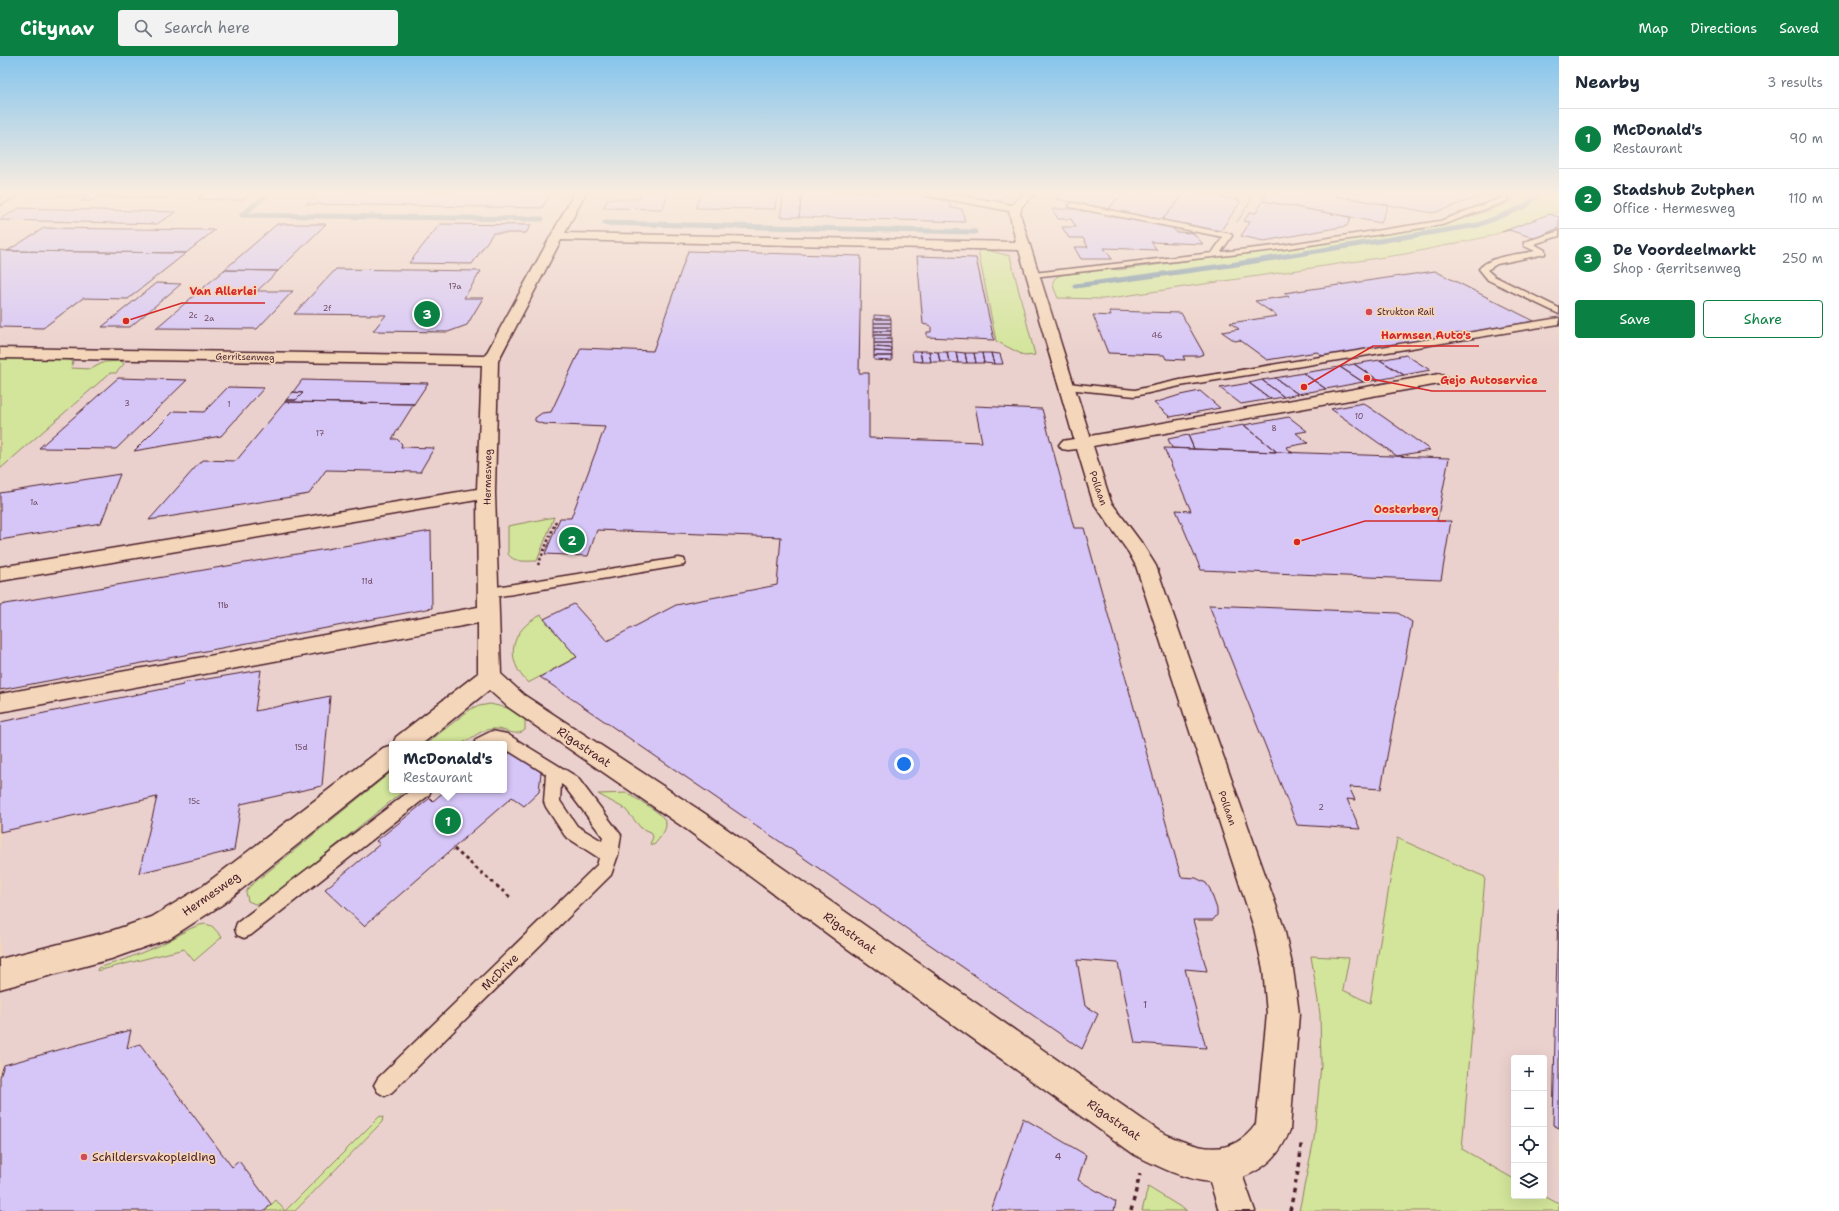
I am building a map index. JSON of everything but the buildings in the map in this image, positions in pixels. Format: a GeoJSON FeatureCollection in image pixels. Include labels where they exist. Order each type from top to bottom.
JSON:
{"type":"FeatureCollection","features":[{"type":"Feature","properties":{"kind":"street","name":"Hermesweg"},"geometry":{"type":"LineString","coordinates":[[488,677],[489,603],[486,494],[490,361],[553,246]]}},
{"type":"Feature","properties":{"kind":"street"},"geometry":{"type":"LineString","coordinates":[[1019,246],[1024,246]]}},
{"type":"Feature","properties":{"kind":"street","name":"Pollaan"},"geometry":{"type":"LineString","coordinates":[[1024,246],[1067,386],[1076,444],[1102,502],[1108,512],[1135,546],[1146,566],[1269,928],[1278,969],[1283,1014],[1273,1130],[1261,1147],[1242,1160],[1222,1166]]}},
{"type":"Feature","properties":{"kind":"street","name":"Gerritsenweg"},"geometry":{"type":"LineString","coordinates":[[0,353],[490,361]]}},
{"type":"Feature","properties":{"kind":"street"},"geometry":{"type":"LineString","coordinates":[[1076,444],[1439,379]]}},
{"type":"Feature","properties":{"kind":"street"},"geometry":{"type":"LineString","coordinates":[[0,574],[486,494]]}},
{"type":"Feature","properties":{"kind":"street"},"geometry":{"type":"LineString","coordinates":[[0,703],[489,603]]}},
{"type":"Feature","properties":{"kind":"street"},"geometry":{"type":"LineString","coordinates":[[409,741],[488,677]]}},
{"type":"Feature","properties":{"kind":"street","name":"Rigastraat"},"geometry":{"type":"LineString","coordinates":[[488,677],[516,701],[695,821],[865,944],[1147,1143],[1171,1155],[1195,1163],[1222,1166]]}},
{"type":"Feature","properties":{"kind":"street","name":"Hermesweg"},"geometry":{"type":"LineString","coordinates":[[0,974],[111,946],[160,928],[213,895],[389,757]]}},
{"type":"Feature","properties":{"kind":"street"},"geometry":{"type":"LineString","coordinates":[[1222,1166],[1237,1211]]}},
{"type":"Feature","properties":{"kind":"lane"},"geometry":{"type":"LineString","coordinates":[[1215,254],[1221,246]]}},
{"type":"Feature","properties":{"kind":"lane"},"geometry":{"type":"LineString","coordinates":[[1032,275],[1289,246]]}},
{"type":"Feature","properties":{"kind":"lane"},"geometry":{"type":"LineString","coordinates":[[1531,246],[1542,252],[1495,262],[1483,269],[1486,275],[1491,278],[1559,311]]}},
{"type":"Feature","properties":{"kind":"lane"},"geometry":{"type":"LineString","coordinates":[[1067,386],[1135,393],[1180,383],[1559,321]]}},
{"type":"Feature","properties":{"kind":"lane"},"geometry":{"type":"LineString","coordinates":[[489,603],[530,586],[679,562]]}},
{"type":"Feature","properties":{"kind":"lane","name":"McDrive"},"geometry":{"type":"LineString","coordinates":[[487,741],[492,738],[501,738],[506,741]]}},
{"type":"Feature","properties":{"kind":"lane","name":"McDrive"},"geometry":{"type":"LineString","coordinates":[[385,1085],[605,869],[612,835],[571,782],[507,742]]}},
{"type":"Feature","properties":{"kind":"lane"},"geometry":{"type":"LineString","coordinates":[[554,771],[552,802],[571,831],[609,855]]}},
{"type":"Feature","properties":{"kind":"lane"},"geometry":{"type":"LineString","coordinates":[[244,929],[419,793]]}},
{"type":"Feature","properties":{"kind":"path"},"geometry":{"type":"LineString","coordinates":[[530,586],[555,527],[556,521]]}},
{"type":"Feature","properties":{"kind":"path"},"geometry":{"type":"LineString","coordinates":[[454,849],[510,898]]}},
{"type":"Feature","properties":{"kind":"path"},"geometry":{"type":"LineString","coordinates":[[1131,1211],[1147,1143]]}},
{"type":"Feature","properties":{"kind":"shaded area"},"geometry":{"type":"Polygon","coordinates":[[[0,246],[1559,246],[1559,1211],[0,1211],[0,246]]]}},
{"type":"Feature","properties":{"kind":"green space"},"geometry":{"type":"Polygon","coordinates":[[[1297,246],[1444,246],[1405,254],[1104,299],[1058,298],[1053,284],[1054,279],[1061,275],[1110,268],[1118,270],[1297,246]]]}},
{"type":"Feature","properties":{"kind":"green space"},"geometry":{"type":"Polygon","coordinates":[[[978,250],[987,250],[1010,256],[1035,355],[1025,356],[996,341],[978,250]]]}},
{"type":"Feature","properties":{"kind":"green space"},"geometry":{"type":"Polygon","coordinates":[[[0,358],[69,359],[73,362],[71,368],[91,369],[104,362],[122,361],[124,364],[116,373],[110,373],[0,469],[0,358]]]}},
{"type":"Feature","properties":{"kind":"green space"},"geometry":{"type":"Polygon","coordinates":[[[554,517],[537,561],[517,560],[508,554],[508,526],[554,517]]]}},
{"type":"Feature","properties":{"kind":"green space"},"geometry":{"type":"Polygon","coordinates":[[[541,615],[577,657],[528,683],[520,674],[516,664],[513,655],[514,646],[517,637],[523,629],[531,621],[541,615]]]}},
{"type":"Feature","properties":{"kind":"green space"},"geometry":{"type":"Polygon","coordinates":[[[490,704],[512,709],[525,719],[525,730],[514,733],[497,729],[489,729],[467,741],[430,741],[474,707],[490,704]]]}},
{"type":"Feature","properties":{"kind":"green space"},"geometry":{"type":"Polygon","coordinates":[[[389,773],[389,793],[401,793],[264,903],[255,904],[248,901],[246,892],[249,887],[389,773]]]}},
{"type":"Feature","properties":{"kind":"green space"},"geometry":{"type":"Polygon","coordinates":[[[627,793],[643,802],[664,819],[666,823],[665,829],[654,845],[650,844],[653,837],[651,832],[641,828],[625,809],[598,794],[627,793]]]}},
{"type":"Feature","properties":{"kind":"green space"},"geometry":{"type":"Polygon","coordinates":[[[1397,838],[1485,877],[1462,1149],[1511,1177],[1511,1199],[1547,1199],[1547,1198],[1559,1204],[1559,1211],[1299,1211],[1314,1139],[1321,1064],[1320,1014],[1311,956],[1349,958],[1343,990],[1370,1003],[1397,838]]]}},
{"type":"Feature","properties":{"kind":"green space"},"geometry":{"type":"Polygon","coordinates":[[[205,924],[212,926],[222,937],[194,961],[184,949],[97,971],[98,968],[142,953],[190,929],[205,924]]]}},
{"type":"Feature","properties":{"kind":"green space"},"geometry":{"type":"Polygon","coordinates":[[[380,1116],[383,1117],[382,1122],[295,1211],[285,1211],[380,1116]]]}},
{"type":"Feature","properties":{"kind":"green space"},"geometry":{"type":"Polygon","coordinates":[[[1148,1187],[1187,1211],[1142,1211],[1148,1187]]]}},
{"type":"Feature","properties":{"kind":"green space"},"geometry":{"type":"Polygon","coordinates":[[[276,1200],[285,1211],[265,1211],[276,1200]]]}},
{"type":"Feature","properties":{"kind":"waterway"},"geometry":{"type":"LineString","coordinates":[[1075,286],[1230,265],[1348,246]]}},
{"type":"Feature","properties":{"kind":"place","name":"Strukton Rail"},"geometry":{"type":"Point","coordinates":[1369,312]}},
{"type":"Feature","properties":{"kind":"place","name":"De Voordeelmarkt"},"geometry":{"type":"Point","coordinates":[427,314]}},
{"type":"Feature","properties":{"kind":"place","name":"Van Allerlei"},"geometry":{"type":"Point","coordinates":[126,321]}},
{"type":"Feature","properties":{"kind":"place","name":"Gejo Autoservice"},"geometry":{"type":"Point","coordinates":[1367,378]}},
{"type":"Feature","properties":{"kind":"place","name":"Harmsen Auto's"},"geometry":{"type":"Point","coordinates":[1304,387]}},
{"type":"Feature","properties":{"kind":"place","name":"Stadshub Zutphen"},"geometry":{"type":"Point","coordinates":[572,540]}},
{"type":"Feature","properties":{"kind":"place","name":"Oosterberg"},"geometry":{"type":"Point","coordinates":[1297,542]}},
{"type":"Feature","properties":{"kind":"place","name":"McDonald's"},"geometry":{"type":"Point","coordinates":[448,821]}},
{"type":"Feature","properties":{"kind":"place","name":"Schildersvakopleiding"},"geometry":{"type":"Point","coordinates":[84,1157]}}]}
